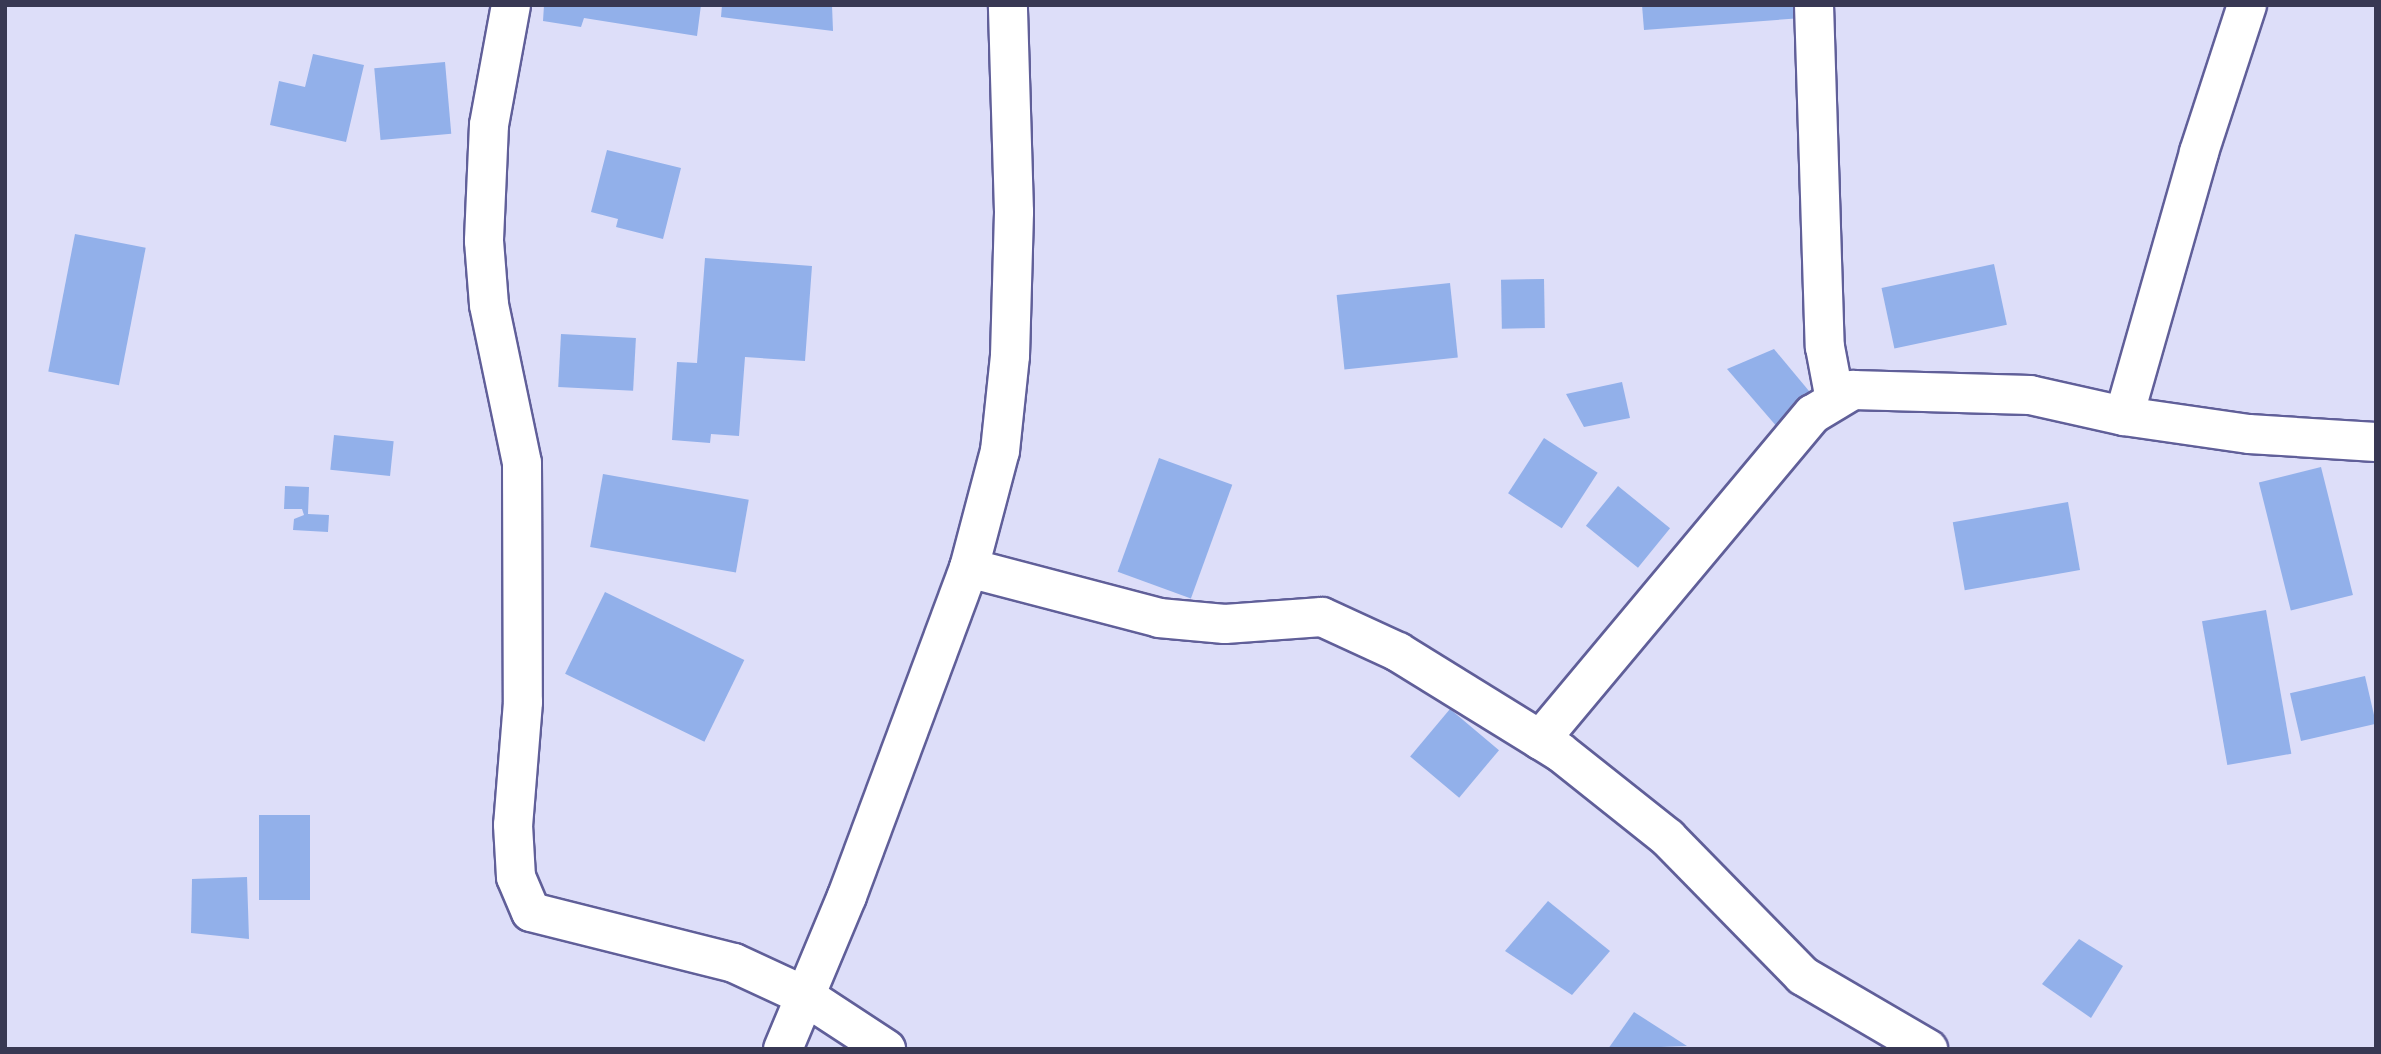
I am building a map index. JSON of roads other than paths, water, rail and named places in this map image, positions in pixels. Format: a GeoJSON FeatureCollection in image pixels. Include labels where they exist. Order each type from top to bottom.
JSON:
{"type":"FeatureCollection","features":[{"type":"Feature","properties":{"kind":"street"},"geometry":{"type":"LineString","coordinates":[[511,5],[489,125],[484,241],[489,305],[522,463],[523,702],[513,825],[516,877],[531,912],[734,963],[805,996],[886,1049]]}},
{"type":"Feature","properties":{"kind":"street"},"geometry":{"type":"LineString","coordinates":[[783,1049],[970,568],[1000,451],[1010,356],[1014,212],[1008,5]]}},
{"type":"Feature","properties":{"kind":"street"},"geometry":{"type":"LineString","coordinates":[[1814,5],[1825,347],[1835,400]]}},
{"type":"Feature","properties":{"kind":"street"},"geometry":{"type":"LineString","coordinates":[[2124,416],[2199,152],[2247,5]]}},
{"type":"Feature","properties":{"kind":"street"},"geometry":{"type":"LineString","coordinates":[[1541,740],[1813,414],[1853,390],[1968,391],[2030,395],[2124,416],[2249,434],[2376,442]]}},
{"type":"Feature","properties":{"kind":"street"},"geometry":{"type":"LineString","coordinates":[[970,568],[1159,618],[1225,624],[1322,617],[1398,652],[1541,740],[1668,838],[1803,976],[1928,1049]]}}]}
